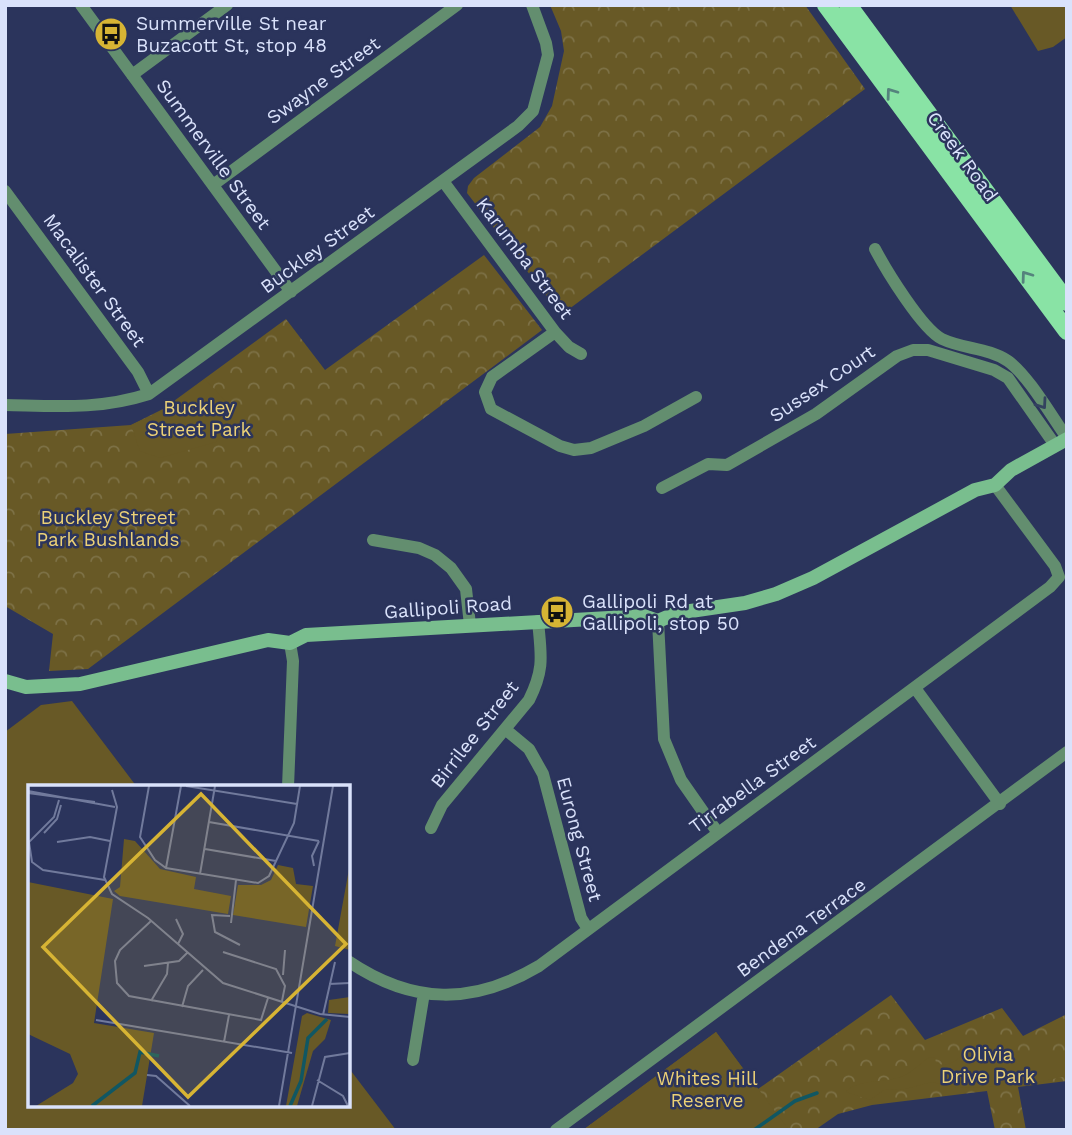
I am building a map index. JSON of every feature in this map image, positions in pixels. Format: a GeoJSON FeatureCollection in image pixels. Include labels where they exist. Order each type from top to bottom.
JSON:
{"type":"FeatureCollection","features":[{"type":"Feature","properties":{"kind":"main road","name":"Creek Road"},"geometry":{"type":"LineString","coordinates":[[826,5],[1067,331]]}},
{"type":"Feature","properties":{"kind":"main road","name":"Creek Road"},"geometry":{"type":"LineString","coordinates":[[848,5],[1067,302]]}},
{"type":"Feature","properties":{"kind":"street","name":"Summerville Street"},"geometry":{"type":"LineString","coordinates":[[81,5],[291,292]]}},
{"type":"Feature","properties":{"kind":"street"},"geometry":{"type":"LineString","coordinates":[[132,75],[227,5]]}},
{"type":"Feature","properties":{"kind":"street","name":"Swayne Street"},"geometry":{"type":"LineString","coordinates":[[213,185],[457,5]]}},
{"type":"Feature","properties":{"kind":"street","name":"Buckley Street"},"geometry":{"type":"LineString","coordinates":[[5,405],[80,407],[120,404],[149,394],[518,126],[533,111],[548,55],[531,5]]}},
{"type":"Feature","properties":{"kind":"street","name":"Karumba Street"},"geometry":{"type":"LineString","coordinates":[[443,181],[555,332],[569,347],[581,354]]}},
{"type":"Feature","properties":{"kind":"street","name":"Macalister Street"},"geometry":{"type":"LineString","coordinates":[[5,191],[138,372],[149,394]]}},
{"type":"Feature","properties":{"kind":"street"},"geometry":{"type":"LineString","coordinates":[[875,249],[885,268],[929,328],[942,338],[996,355],[1063,441]]}},
{"type":"Feature","properties":{"kind":"street"},"geometry":{"type":"LineString","coordinates":[[555,332],[492,377],[485,393],[491,409],[560,446],[574,450],[591,448],[644,426],[696,397]]}},
{"type":"Feature","properties":{"kind":"street","name":"Sussex Court"},"geometry":{"type":"LineString","coordinates":[[662,488],[708,464],[727,465],[816,414],[897,356],[913,350],[929,351],[1013,374]]}},
{"type":"Feature","properties":{"kind":"street","name":"Gallipoli Road"},"geometry":{"type":"LineString","coordinates":[[5,681],[26,687],[79,684],[268,640],[290,643],[306,635],[644,616],[658,621],[677,613],[746,603],[813,578],[975,490],[995,485],[1011,470],[1063,441]]}},
{"type":"Feature","properties":{"kind":"street","name":"Tirrabella Street"},"geometry":{"type":"LineString","coordinates":[[350,962],[399,988],[424,993],[456,995],[498,986],[539,966],[915,688],[1050,587],[1059,577],[1055,566],[995,485]]}},
{"type":"Feature","properties":{"kind":"street"},"geometry":{"type":"LineString","coordinates":[[373,540],[419,548],[435,555],[451,568],[466,589],[470,625]]}},
{"type":"Feature","properties":{"kind":"street","name":"Birrilee Street"},"geometry":{"type":"LineString","coordinates":[[431,828],[442,805],[529,699],[542,666],[538,621]]}},
{"type":"Feature","properties":{"kind":"street"},"geometry":{"type":"LineString","coordinates":[[658,621],[664,739],[681,780],[718,833]]}},
{"type":"Feature","properties":{"kind":"street"},"geometry":{"type":"LineString","coordinates":[[288,785],[293,661],[290,643]]}},
{"type":"Feature","properties":{"kind":"street"},"geometry":{"type":"LineString","coordinates":[[915,688],[1000,804]]}},
{"type":"Feature","properties":{"kind":"street","name":"Eurong Street"},"geometry":{"type":"LineString","coordinates":[[505,729],[529,749],[544,774],[581,918],[588,929]]}},
{"type":"Feature","properties":{"kind":"street","name":"Bendena Terrace"},"geometry":{"type":"LineString","coordinates":[[556,1130],[1067,752]]}},
{"type":"Feature","properties":{"kind":"street"},"geometry":{"type":"LineString","coordinates":[[413,1060],[424,993]]}},
{"type":"Feature","properties":{"kind":"green space"},"geometry":{"type":"Polygon","coordinates":[[[550,5],[805,5],[865,89],[561,315],[467,193],[474,178],[540,127],[552,106],[564,51],[561,31],[550,5]]]}},
{"type":"Feature","properties":{"kind":"green space"},"geometry":{"type":"Polygon","coordinates":[[[1010,5],[1067,5],[1067,37],[1053,47],[1038,51],[1010,5]]]}},
{"type":"Feature","properties":{"kind":"green space","name":"Buckley Street Park Bushlands"},"geometry":{"type":"Polygon","coordinates":[[[484,255],[542,330],[88,669],[49,671],[53,634],[5,606],[5,434],[131,425],[163,409],[286,319],[325,370],[484,255]]]}},
{"type":"Feature","properties":{"kind":"green space","name":"Buckley Street Park"},"geometry":{"type":"Polygon","coordinates":[[[205,379],[231,407],[230,424],[216,442],[160,458],[140,451],[131,425],[163,410],[205,379]]]}},
{"type":"Feature","properties":{"kind":"green space"},"geometry":{"type":"Polygon","coordinates":[[[72,701],[135,785],[28,785],[28,1107],[350,1107],[350,1070],[396,1130],[5,1130],[5,732],[41,705],[72,701]]]}},
{"type":"Feature","properties":{"kind":"green space"},"geometry":{"type":"Polygon","coordinates":[[[891,995],[925,1040],[1002,1008],[1023,1036],[1067,1014],[1067,1081],[1018,1087],[1026,1130],[995,1130],[987,1091],[872,1105],[838,1114],[815,1130],[583,1130],[716,1032],[758,1089],[891,995]]]}},
{"type":"Feature","properties":{"kind":"green space","name":"Whites Hill Reserve"},"geometry":{"type":"Polygon","coordinates":[[[716,1032],[789,1130],[583,1130],[716,1032]]]}},
{"type":"Feature","properties":{"kind":"green space","name":"Olivia Drive Park"},"geometry":{"type":"Polygon","coordinates":[[[987,1042],[1006,1046],[1020,1053],[1067,1053],[1067,1076],[1029,1084],[987,1087],[959,1088],[932,1082],[905,1089],[884,1090],[870,1100],[846,1092],[864,1083],[903,1076],[930,1057],[935,1058],[936,1063],[951,1063],[987,1042]]]}},
{"type":"Feature","properties":{"kind":"waterway"},"geometry":{"type":"LineString","coordinates":[[754,1130],[795,1101],[817,1093]]}},
{"type":"Feature","properties":{"kind":"place","name":"Summerville St near Buzacott St, stop 48"},"geometry":{"type":"Point","coordinates":[111,34]}},
{"type":"Feature","properties":{"kind":"place","name":"Gallipoli Rd at Gallipoli, stop 50"},"geometry":{"type":"Point","coordinates":[557,612]}}]}
